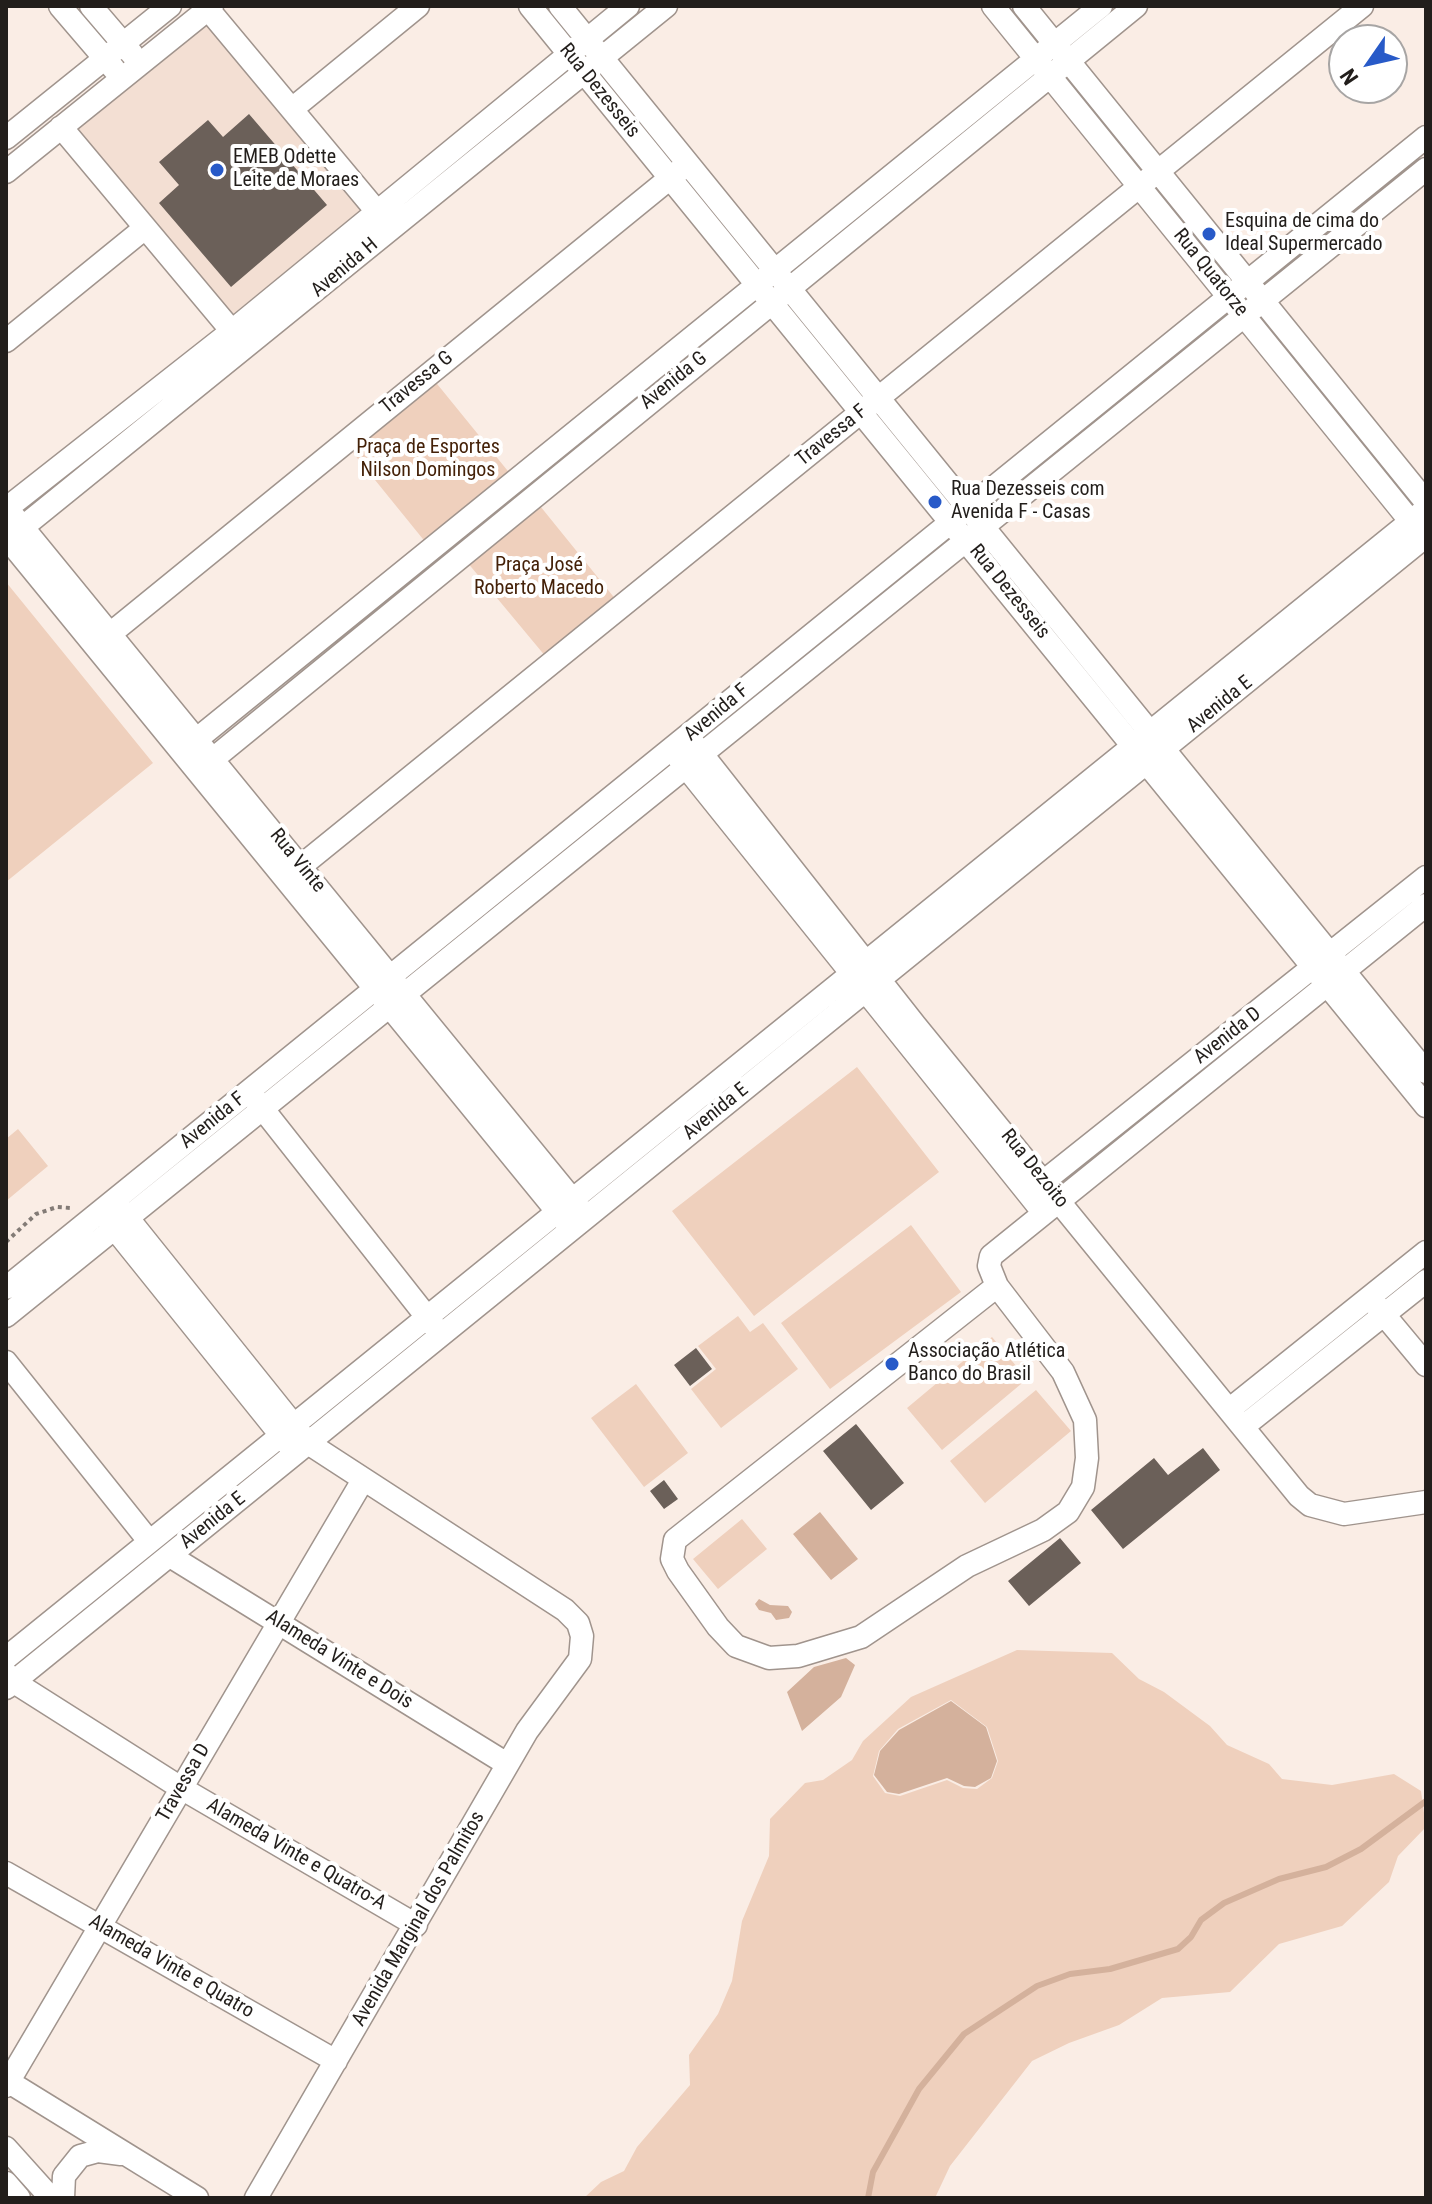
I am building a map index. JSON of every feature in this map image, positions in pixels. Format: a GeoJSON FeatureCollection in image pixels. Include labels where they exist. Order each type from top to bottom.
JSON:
{"type":"FeatureCollection","features":[{"type":"Feature","properties":{"kind":"street"},"geometry":{"type":"LineString","coordinates":[[60,6],[121,79]]}},
{"type":"Feature","properties":{"kind":"street"},"geometry":{"type":"LineString","coordinates":[[91,6],[141,64]]}},
{"type":"Feature","properties":{"kind":"street"},"geometry":{"type":"LineString","coordinates":[[6,138],[170,6]]}},
{"type":"Feature","properties":{"kind":"street"},"geometry":{"type":"LineString","coordinates":[[292,109],[418,6]]}},
{"type":"Feature","properties":{"kind":"street","name":"Rua Dezesseis"},"geometry":{"type":"LineString","coordinates":[[530,6],[569,54],[593,65],[688,163],[775,269],[781,296]]}},
{"type":"Feature","properties":{"kind":"street","name":"Rua Dezesseis"},"geometry":{"type":"LineString","coordinates":[[560,6],[586,39],[593,65],[670,178],[756,284],[781,296],[975,533],[1328,970],[1426,1106]]}},
{"type":"Feature","properties":{"kind":"street","name":"Avenida H"},"geometry":{"type":"LineString","coordinates":[[6,507],[232,331],[628,6]]}},
{"type":"Feature","properties":{"kind":"street","name":"Avenida H"},"geometry":{"type":"LineString","coordinates":[[14,532],[246,349],[666,6]]}},
{"type":"Feature","properties":{"kind":"street","name":"Rua Quatorze"},"geometry":{"type":"LineString","coordinates":[[993,6],[1229,297],[1423,529]]}},
{"type":"Feature","properties":{"kind":"street","name":"Rua Quatorze"},"geometry":{"type":"LineString","coordinates":[[1024,6],[1426,502]]}},
{"type":"Feature","properties":{"kind":"street","name":"Avenida G"},"geometry":{"type":"LineString","coordinates":[[197,739],[781,296],[1050,76],[1061,52],[1101,6]]}},
{"type":"Feature","properties":{"kind":"street","name":"Avenida G"},"geometry":{"type":"LineString","coordinates":[[213,759],[756,284],[1035,57],[1061,52],[1136,6]]}},
{"type":"Feature","properties":{"kind":"street","name":"Travessa F"},"geometry":{"type":"LineString","coordinates":[[301,866],[1362,6]]}},
{"type":"Feature","properties":{"kind":"street"},"geometry":{"type":"LineString","coordinates":[[6,172],[210,7],[392,229]]}},
{"type":"Feature","properties":{"kind":"street"},"geometry":{"type":"LineString","coordinates":[[61,127],[246,349]]}},
{"type":"Feature","properties":{"kind":"street","name":"Avenida F"},"geometry":{"type":"LineString","coordinates":[[392,991],[595,842],[687,752],[959,514],[1426,137]]}},
{"type":"Feature","properties":{"kind":"street","name":"Travessa G"},"geometry":{"type":"LineString","coordinates":[[110,634],[688,163]]}},
{"type":"Feature","properties":{"kind":"street","name":"Avenida F"},"geometry":{"type":"LineString","coordinates":[[6,1288],[109,1216],[687,752],[975,533],[1426,169]]}},
{"type":"Feature","properties":{"kind":"street"},"geometry":{"type":"LineString","coordinates":[[860,200],[877,218]]}},
{"type":"Feature","properties":{"kind":"street"},"geometry":{"type":"LineString","coordinates":[[6,341],[145,228]]}},
{"type":"Feature","properties":{"kind":"street","name":"Rua Vinte"},"geometry":{"type":"LineString","coordinates":[[6,507],[14,532],[572,1213]]}},
{"type":"Feature","properties":{"kind":"street","name":"Avenida E"},"geometry":{"type":"LineString","coordinates":[[9,1681],[32,1667],[302,1448],[434,1326],[572,1213],[775,1034],[1149,748],[1423,529]]}},
{"type":"Feature","properties":{"kind":"street","name":"Rua Vinte"},"geometry":{"type":"LineString","coordinates":[[14,532],[110,634],[197,739],[301,866],[392,991]]}},
{"type":"Feature","properties":{"kind":"street","name":"Avenida E"},"geometry":{"type":"LineString","coordinates":[[572,1213],[874,985],[1149,748]]}},
{"type":"Feature","properties":{"kind":"street","name":"Rua Dezoito"},"geometry":{"type":"LineString","coordinates":[[687,752],[1036,1188],[1043,1213],[1237,1417],[1299,1496],[1310,1505],[1344,1514],[1426,1502]]}},
{"type":"Feature","properties":{"kind":"street","name":"Avenida D"},"geometry":{"type":"LineString","coordinates":[[997,1286],[989,1266],[991,1256],[1328,970],[1426,877]]}},
{"type":"Feature","properties":{"kind":"street","name":"Avenida D"},"geometry":{"type":"LineString","coordinates":[[1036,1188],[1328,970],[1426,905]]}},
{"type":"Feature","properties":{"kind":"street","name":"Rua Dezesseis"},"geometry":{"type":"LineString","coordinates":[[1328,970],[1426,1072]]}},
{"type":"Feature","properties":{"kind":"street"},"geometry":{"type":"LineString","coordinates":[[256,1100],[434,1326]]}},
{"type":"Feature","properties":{"kind":"street"},"geometry":{"type":"LineString","coordinates":[[1036,1188],[1030,1218],[1043,1213]]}},
{"type":"Feature","properties":{"kind":"street"},"geometry":{"type":"LineString","coordinates":[[109,1216],[302,1448],[363,1480]]}},
{"type":"Feature","properties":{"kind":"street","name":"Avenida F"},"geometry":{"type":"LineString","coordinates":[[6,1316],[109,1216]]}},
{"type":"Feature","properties":{"kind":"street"},"geometry":{"type":"LineString","coordinates":[[1237,1417],[1377,1306],[1426,1252]]}},
{"type":"Feature","properties":{"kind":"street"},"geometry":{"type":"LineString","coordinates":[[1377,1306],[1426,1281]]}},
{"type":"Feature","properties":{"kind":"street"},"geometry":{"type":"LineString","coordinates":[[997,1286],[1063,1372],[1085,1420],[1087,1458],[1083,1487],[1073,1505],[1043,1530],[967,1566],[861,1637],[798,1656],[769,1658],[736,1646],[718,1627],[678,1571],[672,1559],[675,1540],[997,1286]]}},
{"type":"Feature","properties":{"kind":"street"},"geometry":{"type":"LineString","coordinates":[[1377,1306],[1426,1365]]}},
{"type":"Feature","properties":{"kind":"street","name":"Avenida E"},"geometry":{"type":"LineString","coordinates":[[10,1648],[287,1430],[434,1326]]}},
{"type":"Feature","properties":{"kind":"street"},"geometry":{"type":"LineString","coordinates":[[6,1362],[149,1541]]}},
{"type":"Feature","properties":{"kind":"street","name":"Travessa D"},"geometry":{"type":"LineString","coordinates":[[8,2084],[363,1480]]}},
{"type":"Feature","properties":{"kind":"street","name":"Avenida Marginal dos Palmitos"},"geometry":{"type":"LineString","coordinates":[[256,2198],[507,1764],[536,1716],[580,1659],[583,1643],[578,1623],[565,1610],[363,1480]]}},
{"type":"Feature","properties":{"kind":"street","name":"Alameda Vinte e Dois"},"geometry":{"type":"LineString","coordinates":[[170,1556],[507,1764]]}},
{"type":"Feature","properties":{"kind":"street"},"geometry":{"type":"LineString","coordinates":[[10,1648],[32,1667]]}},
{"type":"Feature","properties":{"kind":"street","name":"Alameda Vinte e Quatro-A"},"geometry":{"type":"LineString","coordinates":[[9,1681],[181,1788],[416,1925]]}},
{"type":"Feature","properties":{"kind":"street","name":"Alameda Vinte e Quatro"},"geometry":{"type":"LineString","coordinates":[[6,1873],[336,2061]]}},
{"type":"Feature","properties":{"kind":"street"},"geometry":{"type":"LineString","coordinates":[[8,2084],[197,2198]]}},
{"type":"Feature","properties":{"kind":"street"},"geometry":{"type":"LineString","coordinates":[[6,2148],[51,2198]]}},
{"type":"Feature","properties":{"kind":"street"},"geometry":{"type":"LineString","coordinates":[[63,2198],[64,2176],[80,2156],[108,2151],[132,2158]]}},
{"type":"Feature","properties":{"kind":"street"},"geometry":{"type":"LineString","coordinates":[[6,2183],[19,2198]]}},
{"type":"Feature","properties":{"kind":"path"},"geometry":{"type":"LineString","coordinates":[[6,1242],[31,1218],[53,1208],[69,1207],[109,1216]]}},
{"type":"Feature","properties":{"kind":"shaded area","name":"EMEB Odette Leite de Moraes"},"geometry":{"type":"Polygon","coordinates":[[[211,18],[363,212],[228,318],[69,129],[211,18]]]}},
{"type":"Feature","properties":{"kind":"shaded area"},"geometry":{"type":"Polygon","coordinates":[[[820,1512],[858,1559],[831,1580],[793,1534],[820,1512]]]}},
{"type":"Feature","properties":{"kind":"shaded area"},"geometry":{"type":"Polygon","coordinates":[[[759,1599],[770,1605],[788,1606],[792,1612],[789,1618],[776,1620],[771,1613],[759,1610],[755,1604],[759,1599]]]}},
{"type":"Feature","properties":{"kind":"shaded area"},"geometry":{"type":"Polygon","coordinates":[[[846,1658],[855,1665],[841,1697],[802,1731],[787,1692],[814,1667],[846,1658]]]}},
{"type":"Feature","properties":{"kind":"shaded area"},"geometry":{"type":"Polygon","coordinates":[[[951,1701],[986,1727],[997,1761],[991,1778],[975,1787],[964,1786],[947,1778],[899,1794],[887,1792],[874,1775],[880,1751],[899,1730],[951,1701]]]}},
{"type":"Feature","properties":{"kind":"green space","name":"Praça de Esportes Nilson Domingos"},"geometry":{"type":"Polygon","coordinates":[[[429,374],[516,481],[431,549],[345,443],[429,374]]]}},
{"type":"Feature","properties":{"kind":"green space","name":"Praça José Roberto Macedo"},"geometry":{"type":"Polygon","coordinates":[[[532,496],[621,606],[551,663],[462,556],[532,496]]]}},
{"type":"Feature","properties":{"kind":"green space"},"geometry":{"type":"Polygon","coordinates":[[[6,582],[153,763],[6,882],[6,582]]]}},
{"type":"Feature","properties":{"kind":"green space"},"geometry":{"type":"Polygon","coordinates":[[[857,1067],[939,1172],[754,1316],[672,1211],[857,1067]]]}},
{"type":"Feature","properties":{"kind":"green space"},"geometry":{"type":"Polygon","coordinates":[[[18,1129],[48,1166],[6,1201],[6,1139],[18,1129]]]}},
{"type":"Feature","properties":{"kind":"green space"},"geometry":{"type":"Polygon","coordinates":[[[911,1225],[961,1292],[830,1389],[781,1323],[911,1225]]]}},
{"type":"Feature","properties":{"kind":"green space"},"geometry":{"type":"Polygon","coordinates":[[[738,1316],[750,1332],[763,1323],[798,1369],[721,1428],[691,1389],[716,1369],[698,1346],[738,1316]]]}},
{"type":"Feature","properties":{"kind":"green space"},"geometry":{"type":"Polygon","coordinates":[[[992,1337],[1027,1379],[942,1450],[907,1408],[992,1337]]]}},
{"type":"Feature","properties":{"kind":"green space"},"geometry":{"type":"Polygon","coordinates":[[[636,1384],[688,1453],[644,1487],[591,1418],[636,1384]]]}},
{"type":"Feature","properties":{"kind":"green space"},"geometry":{"type":"Polygon","coordinates":[[[1036,1390],[1071,1431],[985,1503],[950,1461],[1036,1390]]]}},
{"type":"Feature","properties":{"kind":"green space"},"geometry":{"type":"Polygon","coordinates":[[[742,1519],[767,1549],[718,1589],[693,1559],[742,1519]]]}},
{"type":"Feature","properties":{"kind":"green space"},"geometry":{"type":"Polygon","coordinates":[[[1017,1650],[1112,1653],[1139,1679],[1164,1692],[1210,1726],[1227,1745],[1269,1764],[1282,1779],[1332,1785],[1394,1774],[1421,1791],[1426,1827],[1398,1856],[1389,1882],[1342,1926],[1279,1944],[1230,1992],[1162,1998],[1119,2025],[1069,2043],[1032,2061],[950,2166],[935,2198],[584,2198],[601,2182],[624,2171],[637,2147],[690,2085],[689,2055],[718,2014],[732,1981],[742,1921],[769,1856],[770,1819],[805,1783],[823,1780],[852,1760],[863,1741],[911,1697],[1017,1650]],[[951,1700],[898,1729],[879,1751],[873,1776],[885,1793],[900,1796],[947,1780],[963,1788],[977,1789],[992,1778],[998,1761],[987,1727],[951,1700]]]}},
{"type":"Feature","properties":{"kind":"building"},"geometry":{"type":"Polygon","coordinates":[[[249,114],[327,205],[231,287],[159,203],[179,185],[159,162],[208,120],[223,137],[249,114]]]}},
{"type":"Feature","properties":{"kind":"building"},"geometry":{"type":"Polygon","coordinates":[[[696,1348],[712,1369],[690,1386],[674,1365],[696,1348]]]}},
{"type":"Feature","properties":{"kind":"building"},"geometry":{"type":"Polygon","coordinates":[[[856,1424],[904,1483],[871,1510],[823,1451],[856,1424]]]}},
{"type":"Feature","properties":{"kind":"building"},"geometry":{"type":"Polygon","coordinates":[[[1203,1448],[1220,1470],[1123,1549],[1091,1510],[1154,1458],[1168,1475],[1203,1448]]]}},
{"type":"Feature","properties":{"kind":"building"},"geometry":{"type":"Polygon","coordinates":[[[664,1480],[678,1499],[664,1509],[650,1491],[664,1480]]]}},
{"type":"Feature","properties":{"kind":"building"},"geometry":{"type":"Polygon","coordinates":[[[1060,1538],[1081,1563],[1029,1606],[1008,1581],[1060,1538]]]}},
{"type":"Feature","properties":{"kind":"waterway"},"geometry":{"type":"LineString","coordinates":[[868,2198],[873,2172],[919,2089],[964,2034],[1037,1986],[1070,1974],[1110,1969],[1178,1949],[1191,1937],[1201,1920],[1224,1903],[1279,1879],[1326,1867],[1361,1849],[1426,1801]]}},
{"type":"Feature","properties":{"kind":"place","name":"EMEB Odette Leite de Moraes"},"geometry":{"type":"Point","coordinates":[217,170]}},
{"type":"Feature","properties":{"kind":"place","name":"Esquina de cima do Ideal Supermercado"},"geometry":{"type":"Point","coordinates":[1209,234]}},
{"type":"Feature","properties":{"kind":"place","name":"Rua Dezesseis com Avenida F - Casas"},"geometry":{"type":"Point","coordinates":[935,502]}},
{"type":"Feature","properties":{"kind":"place","name":"Associação Atlética Banco do Brasil"},"geometry":{"type":"Point","coordinates":[892,1364]}}]}
